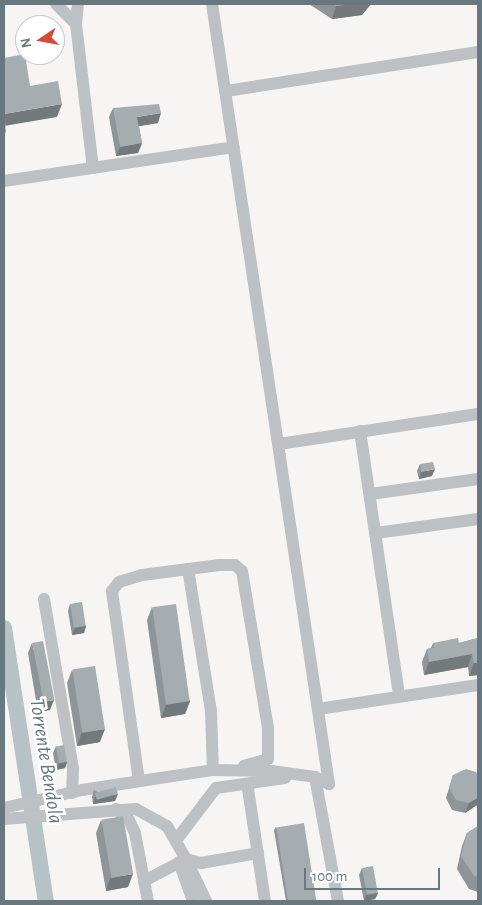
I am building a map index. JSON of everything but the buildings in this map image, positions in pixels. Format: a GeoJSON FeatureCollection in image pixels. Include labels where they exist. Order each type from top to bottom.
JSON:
{"type":"FeatureCollection","features":[{"type":"Feature","properties":{"kind":"lane"},"geometry":{"type":"LineString","coordinates":[[56,4],[76,24]]}},
{"type":"Feature","properties":{"kind":"lane"},"geometry":{"type":"LineString","coordinates":[[78,4],[76,24],[93,168]]}},
{"type":"Feature","properties":{"kind":"lane"},"geometry":{"type":"LineString","coordinates":[[212,4],[279,444],[345,901]]}},
{"type":"Feature","properties":{"kind":"lane"},"geometry":{"type":"LineString","coordinates":[[226,90],[478,52]]}},
{"type":"Feature","properties":{"kind":"lane"},"geometry":{"type":"LineString","coordinates":[[4,181],[234,147]]}},
{"type":"Feature","properties":{"kind":"lane"},"geometry":{"type":"LineString","coordinates":[[279,444],[478,414]]}},
{"type":"Feature","properties":{"kind":"lane"},"geometry":{"type":"LineString","coordinates":[[360,431],[400,696]]}},
{"type":"Feature","properties":{"kind":"lane"},"geometry":{"type":"LineString","coordinates":[[370,494],[478,480]]}},
{"type":"Feature","properties":{"kind":"lane"},"geometry":{"type":"LineString","coordinates":[[376,533],[478,519]]}},
{"type":"Feature","properties":{"kind":"lane"},"geometry":{"type":"LineString","coordinates":[[139,781],[112,591],[119,582],[142,575],[235,565],[242,571],[268,728],[268,759],[227,770]]}},
{"type":"Feature","properties":{"kind":"lane"},"geometry":{"type":"LineString","coordinates":[[188,569],[212,711],[213,770]]}},
{"type":"Feature","properties":{"kind":"lane"},"geometry":{"type":"LineString","coordinates":[[44,599],[73,768],[72,793]]}},
{"type":"Feature","properties":{"kind":"lane"},"geometry":{"type":"LineString","coordinates":[[318,709],[478,685]]}},
{"type":"Feature","properties":{"kind":"lane"},"geometry":{"type":"LineString","coordinates":[[4,819],[47,807],[72,793],[213,770],[292,777]]}},
{"type":"Feature","properties":{"kind":"lane"},"geometry":{"type":"LineString","coordinates":[[177,839],[216,788],[292,777],[315,776],[329,784]]}},
{"type":"Feature","properties":{"kind":"lane"},"geometry":{"type":"LineString","coordinates":[[315,776],[338,901]]}},
{"type":"Feature","properties":{"kind":"lane"},"geometry":{"type":"LineString","coordinates":[[248,789],[265,901]]}},
{"type":"Feature","properties":{"kind":"lane"},"geometry":{"type":"LineString","coordinates":[[4,808],[136,809],[167,826],[177,839],[192,901]]}},
{"type":"Feature","properties":{"kind":"lane"},"geometry":{"type":"LineString","coordinates":[[116,809],[128,820],[134,833],[146,899]]}},
{"type":"Feature","properties":{"kind":"lane"},"geometry":{"type":"LineString","coordinates":[[144,881],[182,860],[201,863],[258,853]]}},
{"type":"Feature","properties":{"kind":"lane"},"geometry":{"type":"LineString","coordinates":[[182,860],[206,901]]}},
{"type":"Feature","properties":{"kind":"waterway","name":"Torrente Bendola"},"geometry":{"type":"LineString","coordinates":[[4,628],[46,901]]}}]}
